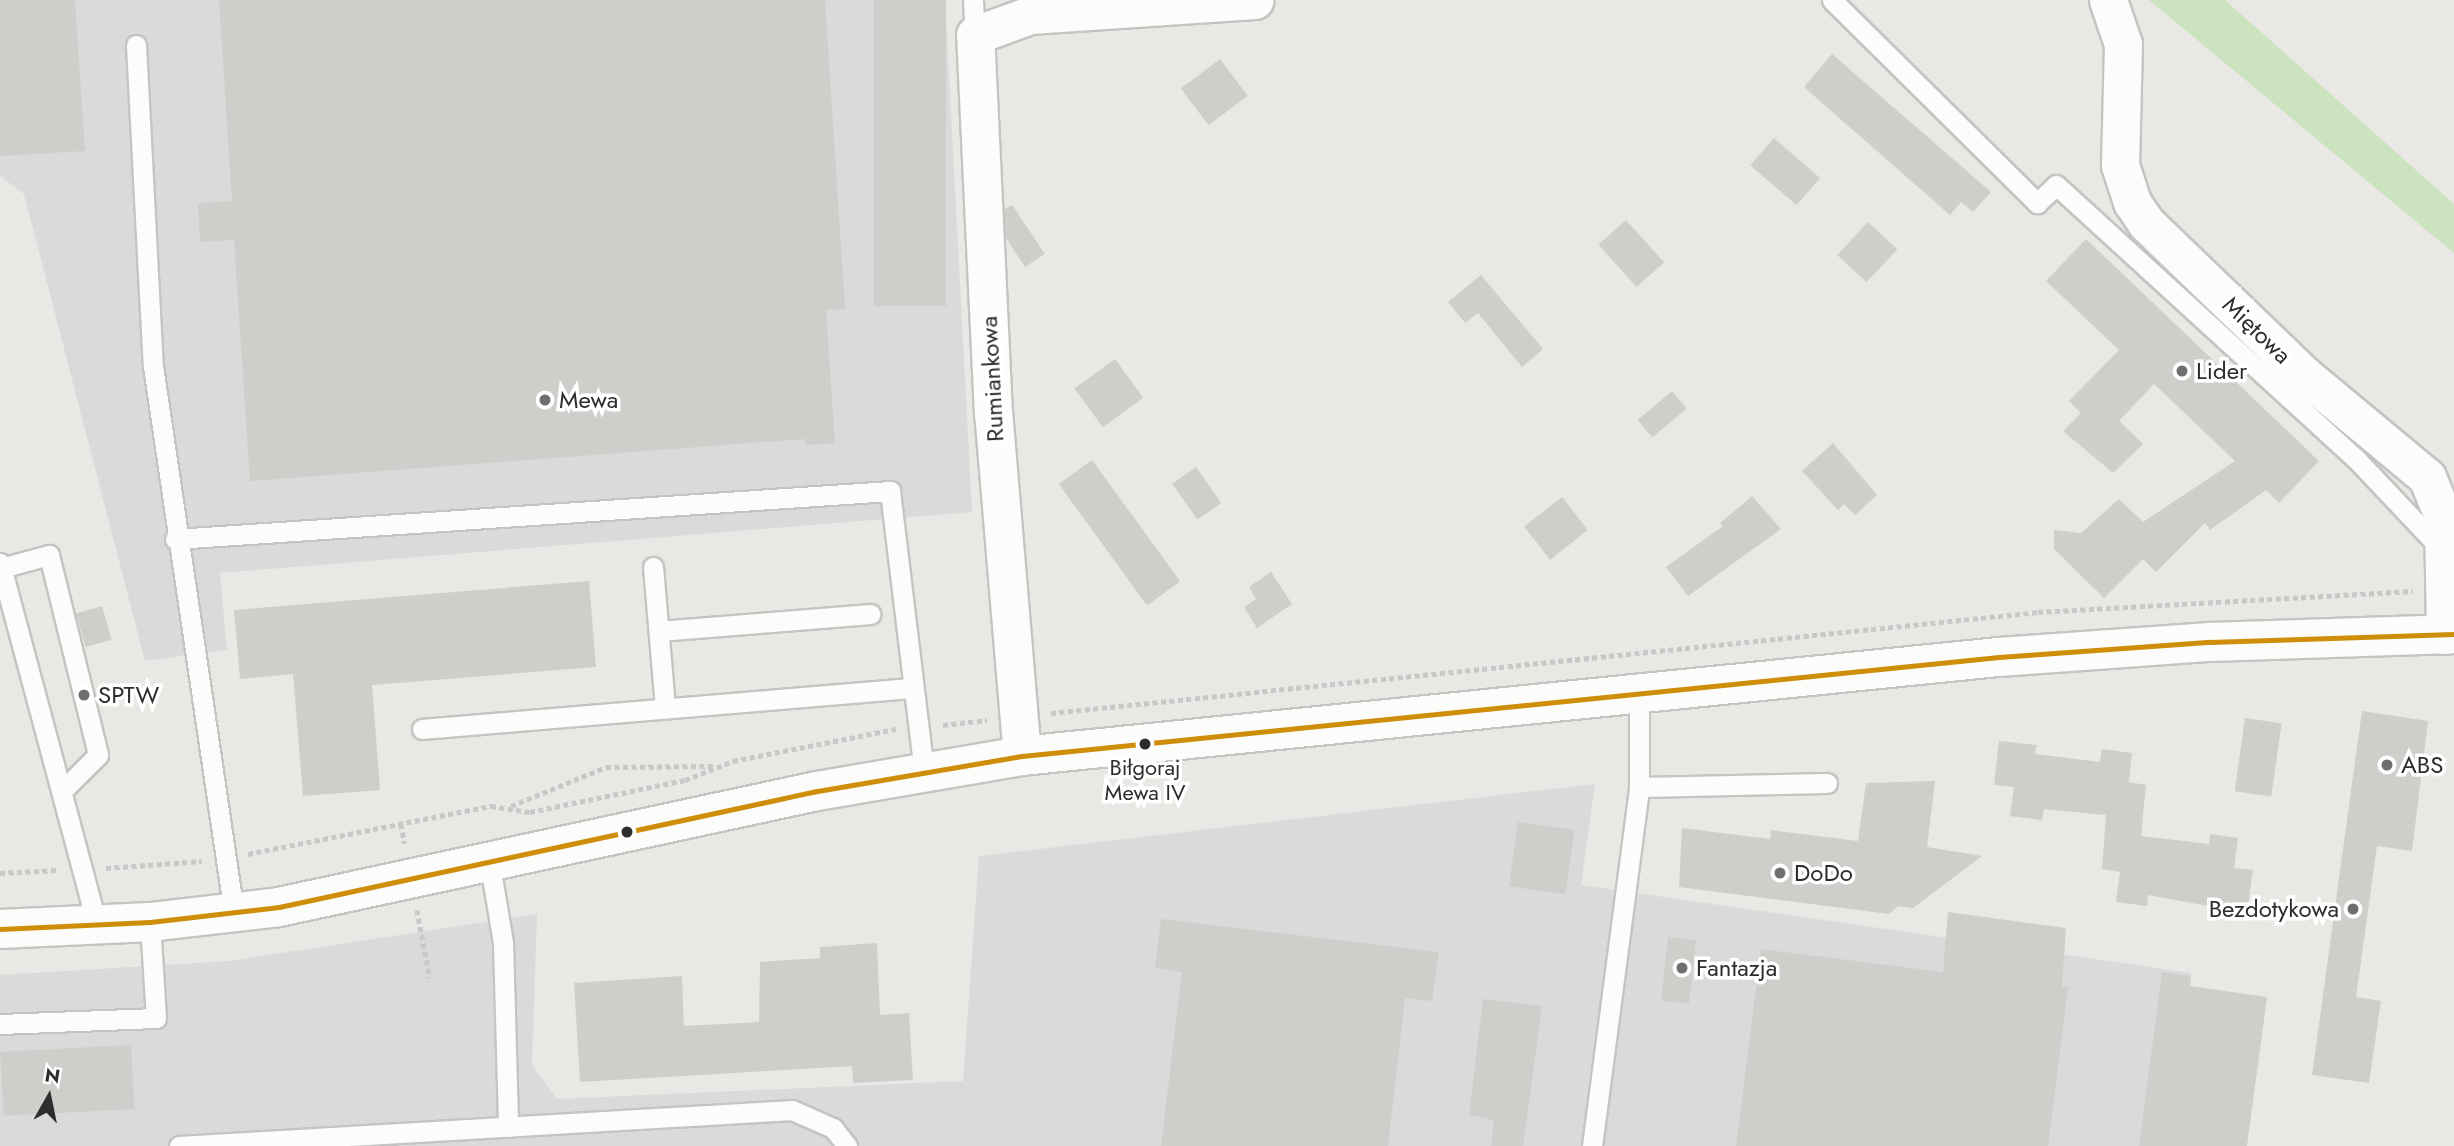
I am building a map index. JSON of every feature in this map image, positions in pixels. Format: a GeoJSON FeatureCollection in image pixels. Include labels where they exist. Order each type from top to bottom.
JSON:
{"type":"FeatureCollection","features":[{"type":"Feature","properties":{"kind":"main road"},"geometry":{"type":"LineString","coordinates":[[0,929],[97,926],[234,913],[490,865],[924,772],[1022,757],[1639,693],[2141,645],[2449,635]]}},
{"type":"Feature","properties":{"kind":"street"},"geometry":{"type":"LineString","coordinates":[[974,18],[1255,0]]}},
{"type":"Feature","properties":{"kind":"street","name":"Miętowa"},"geometry":{"type":"LineString","coordinates":[[2108,0],[2122,34],[2120,165],[2132,202],[2146,223],[2304,375],[2427,477],[2439,494],[2449,635]]}},
{"type":"Feature","properties":{"kind":"street","name":"Rumiankowa"},"geometry":{"type":"LineString","coordinates":[[974,18],[993,414],[1022,757]]}},
{"type":"Feature","properties":{"kind":"lane"},"geometry":{"type":"LineString","coordinates":[[1832,0],[2037,203],[2056,185],[2356,459],[2444,553]]}},
{"type":"Feature","properties":{"kind":"lane"},"geometry":{"type":"LineString","coordinates":[[136,44],[153,366],[175,539],[234,913]]}},
{"type":"Feature","properties":{"kind":"lane"},"geometry":{"type":"LineString","coordinates":[[175,539],[890,491],[910,688],[924,772]]}},
{"type":"Feature","properties":{"kind":"lane"},"geometry":{"type":"LineString","coordinates":[[63,790],[98,755],[49,555],[1,565],[97,926]]}},
{"type":"Feature","properties":{"kind":"lane"},"geometry":{"type":"LineString","coordinates":[[653,567],[665,708]]}},
{"type":"Feature","properties":{"kind":"lane"},"geometry":{"type":"LineString","coordinates":[[659,631],[870,614]]}},
{"type":"Feature","properties":{"kind":"lane"},"geometry":{"type":"LineString","coordinates":[[422,729],[910,688]]}},
{"type":"Feature","properties":{"kind":"lane"},"geometry":{"type":"LineString","coordinates":[[1592,1146],[1639,787],[1639,693]]}},
{"type":"Feature","properties":{"kind":"lane"},"geometry":{"type":"LineString","coordinates":[[1639,787],[1827,783]]}},
{"type":"Feature","properties":{"kind":"lane"},"geometry":{"type":"LineString","coordinates":[[490,865],[503,943],[508,1127]]}},
{"type":"Feature","properties":{"kind":"lane"},"geometry":{"type":"LineString","coordinates":[[0,1024],[156,1018],[150,922]]}},
{"type":"Feature","properties":{"kind":"lane"},"geometry":{"type":"LineString","coordinates":[[179,1146],[792,1110],[833,1128],[847,1146]]}},
{"type":"Feature","properties":{"kind":"path"},"geometry":{"type":"LineString","coordinates":[[933,726],[2038,612],[2444,589]]}},
{"type":"Feature","properties":{"kind":"path"},"geometry":{"type":"LineString","coordinates":[[245,854],[510,806],[606,767],[716,766],[897,729]]}},
{"type":"Feature","properties":{"kind":"path"},"geometry":{"type":"LineString","coordinates":[[510,806],[530,812],[685,780],[716,766]]}},
{"type":"Feature","properties":{"kind":"path"},"geometry":{"type":"LineString","coordinates":[[401,824],[407,859]]}},
{"type":"Feature","properties":{"kind":"path"},"geometry":{"type":"LineString","coordinates":[[416,904],[430,978]]}},
{"type":"Feature","properties":{"kind":"shaded area","name":"Mewa"},"geometry":{"type":"Polygon","coordinates":[[[0,0],[945,0],[972,512],[220,573],[227,650],[145,661],[24,194],[0,176],[0,0]]]}},
{"type":"Feature","properties":{"kind":"shaded area"},"geometry":{"type":"Polygon","coordinates":[[[1595,784],[1581,885],[2191,973],[2178,1146],[0,1146],[0,975],[230,961],[537,914],[532,1065],[557,1099],[963,1081],[979,856],[1595,784]]]}},
{"type":"Feature","properties":{"kind":"green space"},"geometry":{"type":"Polygon","coordinates":[[[2149,0],[2225,0],[2454,204],[2454,253],[2149,0]]]}},
{"type":"Feature","properties":{"kind":"building"},"geometry":{"type":"Polygon","coordinates":[[[0,0],[75,0],[85,151],[0,156],[0,0]]]}},
{"type":"Feature","properties":{"kind":"building","name":"Mewa"},"geometry":{"type":"Polygon","coordinates":[[[219,0],[825,0],[845,309],[826,310],[835,443],[805,445],[805,439],[250,481],[234,240],[200,242],[198,203],[232,201],[219,0]]]}},
{"type":"Feature","properties":{"kind":"building"},"geometry":{"type":"Polygon","coordinates":[[[874,0],[946,0],[946,306],[874,306],[874,0]]]}},
{"type":"Feature","properties":{"kind":"building"},"geometry":{"type":"Polygon","coordinates":[[[1832,54],[1991,192],[1973,212],[1961,202],[1950,215],[1804,87],[1832,54]]]}},
{"type":"Feature","properties":{"kind":"building"},"geometry":{"type":"Polygon","coordinates":[[[1220,59],[1248,96],[1209,125],[1181,88],[1220,59]]]}},
{"type":"Feature","properties":{"kind":"building"},"geometry":{"type":"Polygon","coordinates":[[[1774,138],[1820,178],[1796,205],[1750,165],[1774,138]]]}},
{"type":"Feature","properties":{"kind":"building"},"geometry":{"type":"Polygon","coordinates":[[[1012,205],[1045,254],[1025,267],[1006,238],[1004,210],[1012,205]]]}},
{"type":"Feature","properties":{"kind":"building"},"geometry":{"type":"Polygon","coordinates":[[[1626,220],[1664,262],[1637,287],[1599,245],[1626,220]]]}},
{"type":"Feature","properties":{"kind":"building"},"geometry":{"type":"Polygon","coordinates":[[[1868,222],[1897,249],[1867,282],[1837,255],[1868,222]]]}},
{"type":"Feature","properties":{"kind":"building"},"geometry":{"type":"Polygon","coordinates":[[[2086,239],[2319,461],[2279,503],[2266,490],[2210,530],[2205,523],[2156,572],[2143,559],[2104,598],[2054,549],[2054,530],[2081,533],[2119,499],[2143,522],[2235,461],[2154,384],[2119,421],[2143,444],[2113,473],[2063,431],[2081,413],[2069,401],[2119,350],[2046,281],[2086,239]]]}},
{"type":"Feature","properties":{"kind":"building"},"geometry":{"type":"Polygon","coordinates":[[[1481,275],[1543,349],[1522,367],[1478,313],[1465,323],[1448,302],[1481,275]]]}},
{"type":"Feature","properties":{"kind":"building"},"geometry":{"type":"Polygon","coordinates":[[[1115,359],[1143,398],[1103,427],[1075,388],[1115,359]]]}},
{"type":"Feature","properties":{"kind":"building"},"geometry":{"type":"Polygon","coordinates":[[[1672,391],[1687,409],[1652,438],[1638,420],[1672,391]]]}},
{"type":"Feature","properties":{"kind":"building"},"geometry":{"type":"Polygon","coordinates":[[[1833,443],[1877,495],[1855,515],[1844,504],[1838,510],[1802,471],[1833,443]]]}},
{"type":"Feature","properties":{"kind":"building"},"geometry":{"type":"Polygon","coordinates":[[[1092,460],[1180,581],[1147,605],[1059,484],[1092,460]]]}},
{"type":"Feature","properties":{"kind":"building"},"geometry":{"type":"Polygon","coordinates":[[[1196,467],[1221,503],[1197,520],[1172,484],[1196,467]]]}},
{"type":"Feature","properties":{"kind":"building"},"geometry":{"type":"Polygon","coordinates":[[[1752,496],[1781,529],[1688,596],[1666,567],[1723,526],[1720,523],[1752,496]]]}},
{"type":"Feature","properties":{"kind":"building"},"geometry":{"type":"Polygon","coordinates":[[[1562,497],[1588,530],[1550,560],[1524,527],[1562,497]]]}},
{"type":"Feature","properties":{"kind":"building"},"geometry":{"type":"Polygon","coordinates":[[[1271,572],[1292,604],[1257,628],[1244,607],[1256,599],[1249,587],[1271,572]]]}},
{"type":"Feature","properties":{"kind":"building"},"geometry":{"type":"Polygon","coordinates":[[[589,581],[596,667],[372,685],[380,790],[303,796],[293,674],[240,679],[234,610],[589,581]]]}},
{"type":"Feature","properties":{"kind":"building"},"geometry":{"type":"Polygon","coordinates":[[[102,606],[112,640],[86,647],[76,613],[102,606]]]}},
{"type":"Feature","properties":{"kind":"building"},"geometry":{"type":"Polygon","coordinates":[[[2362,711],[2428,721],[2412,851],[2377,846],[2356,997],[2381,1001],[2369,1083],[2312,1075],[2362,711]]]}},
{"type":"Feature","properties":{"kind":"building"},"geometry":{"type":"Polygon","coordinates":[[[2245,718],[2282,723],[2271,796],[2235,791],[2245,718]]]}},
{"type":"Feature","properties":{"kind":"building"},"geometry":{"type":"Polygon","coordinates":[[[1999,741],[2037,745],[2035,754],[2100,762],[2102,749],[2132,753],[2129,782],[2146,785],[2141,836],[2209,844],[2210,834],[2238,838],[2234,868],[2253,870],[2247,913],[2148,895],[2147,906],[2116,902],[2120,872],[2102,869],[2106,815],[2044,809],[2042,820],[2010,816],[2014,787],[1994,785],[1999,741]]]}},
{"type":"Feature","properties":{"kind":"building"},"geometry":{"type":"Polygon","coordinates":[[[1935,781],[1927,847],[1982,856],[1913,908],[1898,906],[1889,914],[1679,887],[1682,828],[1770,839],[1771,830],[1858,841],[1866,783],[1935,781]]]}},
{"type":"Feature","properties":{"kind":"building"},"geometry":{"type":"Polygon","coordinates":[[[1518,822],[1574,830],[1565,894],[1509,886],[1518,822]]]}},
{"type":"Feature","properties":{"kind":"building"},"geometry":{"type":"Polygon","coordinates":[[[1948,912],[2066,928],[2062,987],[2068,987],[2048,1146],[1736,1146],[1761,949],[1943,972],[1948,912]]]}},
{"type":"Feature","properties":{"kind":"building"},"geometry":{"type":"Polygon","coordinates":[[[1161,919],[1439,952],[1432,1001],[1405,998],[1388,1146],[1161,1146],[1182,972],[1155,968],[1161,919]]]}},
{"type":"Feature","properties":{"kind":"building","name":"Fantazja"},"geometry":{"type":"Polygon","coordinates":[[[1668,937],[1696,940],[1689,1004],[1661,1001],[1668,937]]]}},
{"type":"Feature","properties":{"kind":"building"},"geometry":{"type":"Polygon","coordinates":[[[877,943],[880,1015],[909,1013],[913,1080],[853,1083],[852,1066],[580,1082],[574,983],[682,976],[684,1026],[759,1022],[760,962],[820,958],[820,947],[877,943]]]}},
{"type":"Feature","properties":{"kind":"building"},"geometry":{"type":"Polygon","coordinates":[[[2162,972],[2191,976],[2190,986],[2267,997],[2247,1146],[2139,1146],[2162,972]]]}},
{"type":"Feature","properties":{"kind":"building"},"geometry":{"type":"Polygon","coordinates":[[[1483,999],[1542,1006],[1523,1146],[1491,1146],[1494,1120],[1469,1115],[1483,999]]]}},
{"type":"Feature","properties":{"kind":"building"},"geometry":{"type":"Polygon","coordinates":[[[131,1045],[134,1109],[4,1116],[0,1052],[131,1045]]]}},
{"type":"Feature","properties":{"kind":"transit line"},"geometry":{"type":"LineString","coordinates":[[0,929],[150,922],[279,907],[817,791],[1022,756],[1999,657],[2210,642],[2454,634]]}},
{"type":"Feature","properties":{"kind":"place","name":"Lider"},"geometry":{"type":"Point","coordinates":[2182,371]}},
{"type":"Feature","properties":{"kind":"place","name":"Mewa"},"geometry":{"type":"Point","coordinates":[545,400]}},
{"type":"Feature","properties":{"kind":"place","name":"SPTW"},"geometry":{"type":"Point","coordinates":[84,695]}},
{"type":"Feature","properties":{"kind":"place","name":"Biłgoraj Mewa IV"},"geometry":{"type":"Point","coordinates":[1145,744]}},
{"type":"Feature","properties":{"kind":"place","name":"ABS"},"geometry":{"type":"Point","coordinates":[2387,765]}},
{"type":"Feature","properties":{"kind":"place","name":"DoDo"},"geometry":{"type":"Point","coordinates":[1780,873]}},
{"type":"Feature","properties":{"kind":"place","name":"Bezdotykowa"},"geometry":{"type":"Point","coordinates":[2353,909]}},
{"type":"Feature","properties":{"kind":"place","name":"Fantazja"},"geometry":{"type":"Point","coordinates":[1682,968]}}]}
